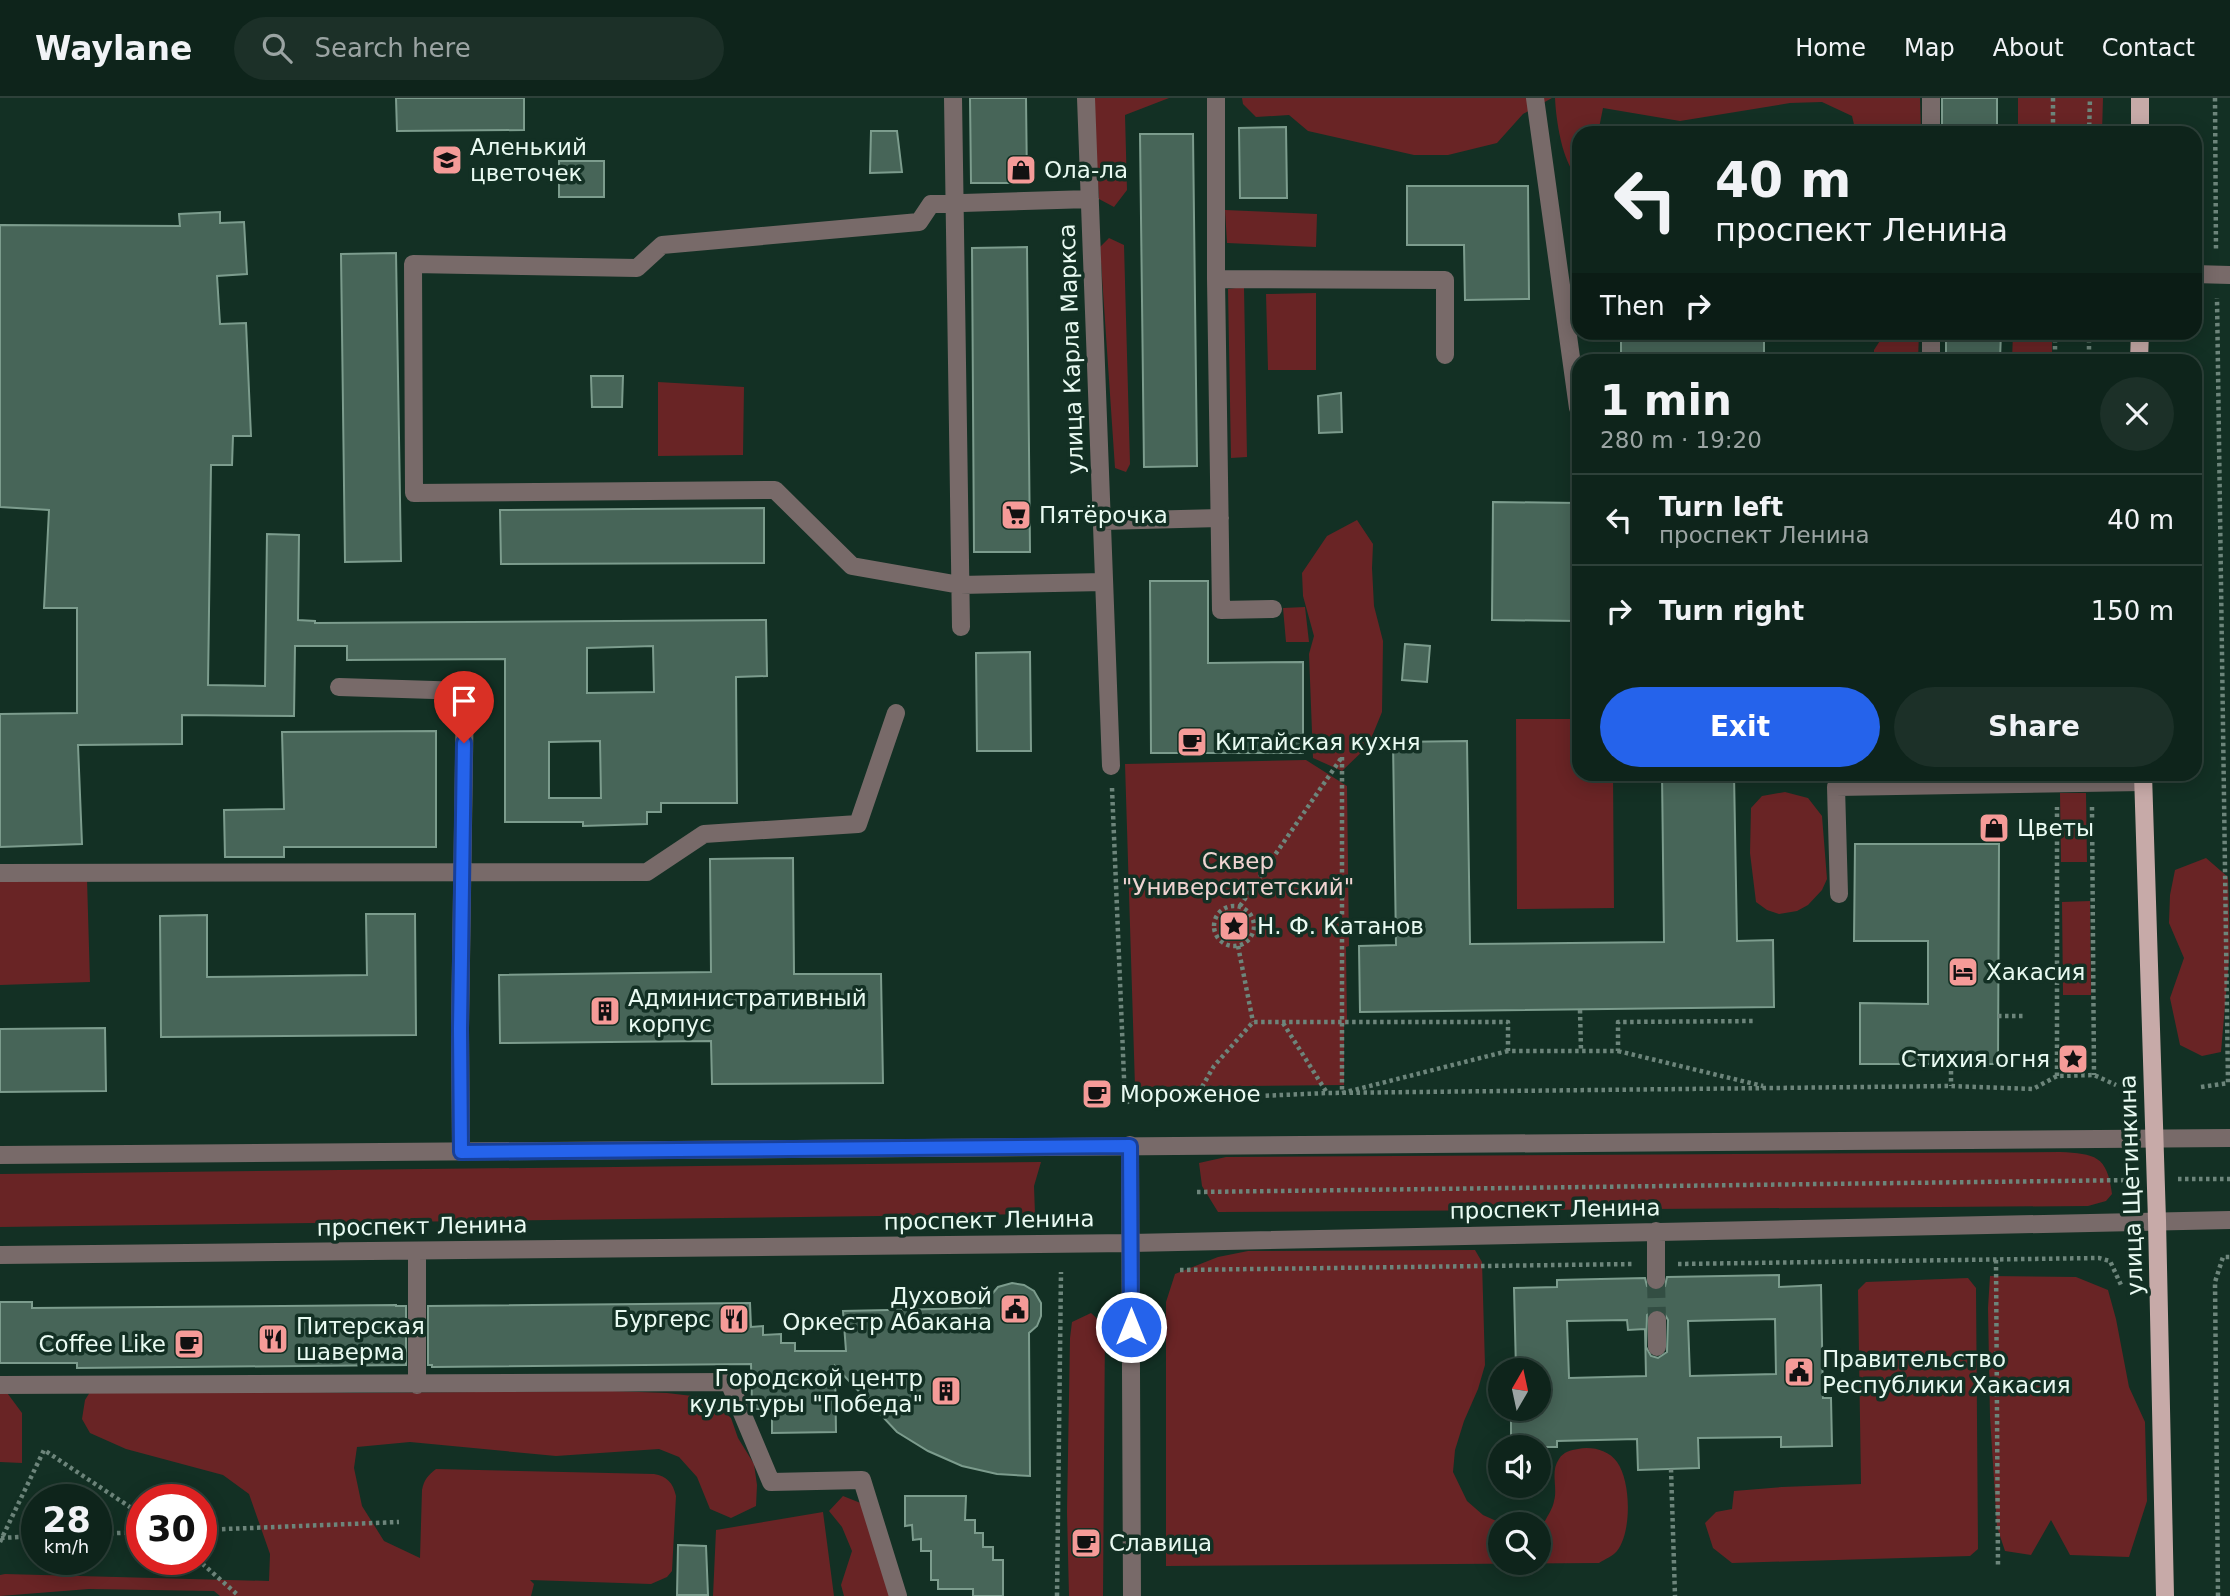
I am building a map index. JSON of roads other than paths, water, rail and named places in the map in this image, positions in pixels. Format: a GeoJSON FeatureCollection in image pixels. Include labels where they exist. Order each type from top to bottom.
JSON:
{"type":"FeatureCollection","features":[{"type":"Feature","properties":{"kind":"main road"},"geometry":{"type":"LineString","coordinates":[[2140,98],[2140,126]]}},
{"type":"Feature","properties":{"kind":"main road","name":"улица Щетинкина"},"geometry":{"type":"LineString","coordinates":[[2143,781],[2157,1220],[2165,1596]]}},
{"type":"Feature","properties":{"kind":"street"},"geometry":{"type":"LineString","coordinates":[[953,98],[961,627]]}},
{"type":"Feature","properties":{"kind":"street","name":"улица Карла Маркса"},"geometry":{"type":"LineString","coordinates":[[1086,98],[1111,766]]}},
{"type":"Feature","properties":{"kind":"street"},"geometry":{"type":"LineString","coordinates":[[1216,98],[1221,610],[1273,609]]}},
{"type":"Feature","properties":{"kind":"street"},"geometry":{"type":"LineString","coordinates":[[1535,98],[1572,365]]}},
{"type":"Feature","properties":{"kind":"street"},"geometry":{"type":"LineString","coordinates":[[1931,98],[1931,126]]}},
{"type":"Feature","properties":{"kind":"street"},"geometry":{"type":"LineString","coordinates":[[1090,199],[931,204],[919,222],[662,245],[637,268],[413,264],[414,493],[775,491],[852,566],[960,585],[1104,582]]}},
{"type":"Feature","properties":{"kind":"street"},"geometry":{"type":"LineString","coordinates":[[2202,274],[2223,275]]}},
{"type":"Feature","properties":{"kind":"street"},"geometry":{"type":"LineString","coordinates":[[1216,279],[1446,280],[1445,355]]}},
{"type":"Feature","properties":{"kind":"street"},"geometry":{"type":"LineString","coordinates":[[1102,521],[1220,518]]}},
{"type":"Feature","properties":{"kind":"street"},"geometry":{"type":"LineString","coordinates":[[339,687],[465,691],[461,1152]]}},
{"type":"Feature","properties":{"kind":"street"},"geometry":{"type":"LineString","coordinates":[[0,873],[647,872],[704,834],[858,824],[896,713]]}},
{"type":"Feature","properties":{"kind":"street"},"geometry":{"type":"LineString","coordinates":[[1839,894],[1836,787],[1911,781]]}},
{"type":"Feature","properties":{"kind":"street"},"geometry":{"type":"LineString","coordinates":[[1968,781],[2112,781]]}},
{"type":"Feature","properties":{"kind":"street"},"geometry":{"type":"LineString","coordinates":[[0,1155],[2230,1138]]}},
{"type":"Feature","properties":{"kind":"street"},"geometry":{"type":"LineString","coordinates":[[1130,1146],[1132,1596]]}},
{"type":"Feature","properties":{"kind":"street","name":"проспект Ленина"},"geometry":{"type":"LineString","coordinates":[[0,1255],[1131,1243],[2230,1220]]}},
{"type":"Feature","properties":{"kind":"street"},"geometry":{"type":"LineString","coordinates":[[1656,1231],[1657,1280]]}},
{"type":"Feature","properties":{"kind":"street"},"geometry":{"type":"LineString","coordinates":[[416,1385],[417,1251]]}},
{"type":"Feature","properties":{"kind":"street"},"geometry":{"type":"LineString","coordinates":[[1657,1320],[1657,1347]]}},
{"type":"Feature","properties":{"kind":"street"},"geometry":{"type":"LineString","coordinates":[[0,1385],[729,1382],[771,1482],[862,1479],[898,1596]]}},
{"type":"Feature","properties":{"kind":"tunnel"},"geometry":{"type":"LineString","coordinates":[[1656,1280],[1657,1320]]}},
{"type":"Feature","properties":{"kind":"place","name":"Аленький цветочек"},"geometry":{"type":"Point","coordinates":[447,160]}},
{"type":"Feature","properties":{"kind":"place","name":"Ола-ла"},"geometry":{"type":"Point","coordinates":[1021,170]}},
{"type":"Feature","properties":{"kind":"place","name":"Пятёрочка"},"geometry":{"type":"Point","coordinates":[1016,515]}},
{"type":"Feature","properties":{"kind":"place","name":"Китайская кухня"},"geometry":{"type":"Point","coordinates":[1192,742]}},
{"type":"Feature","properties":{"kind":"place","name":"Цветы"},"geometry":{"type":"Point","coordinates":[1994,828]}},
{"type":"Feature","properties":{"kind":"place","name":"Н. Ф. Катанов"},"geometry":{"type":"Point","coordinates":[1234,926]}},
{"type":"Feature","properties":{"kind":"place","name":"Хакасия"},"geometry":{"type":"Point","coordinates":[1963,972]}},
{"type":"Feature","properties":{"kind":"place","name":"Административный корпус"},"geometry":{"type":"Point","coordinates":[605,1011]}},
{"type":"Feature","properties":{"kind":"place","name":"Стихия огня"},"geometry":{"type":"Point","coordinates":[2073,1059]}},
{"type":"Feature","properties":{"kind":"place","name":"Мороженое"},"geometry":{"type":"Point","coordinates":[1097,1094]}},
{"type":"Feature","properties":{"kind":"place","name":"Духовой Оркестр Абакана"},"geometry":{"type":"Point","coordinates":[1015,1309]}},
{"type":"Feature","properties":{"kind":"place","name":"Бургерс"},"geometry":{"type":"Point","coordinates":[734,1319]}},
{"type":"Feature","properties":{"kind":"place","name":"Питерская шаверма"},"geometry":{"type":"Point","coordinates":[273,1339]}},
{"type":"Feature","properties":{"kind":"place","name":"Coffee Like"},"geometry":{"type":"Point","coordinates":[189,1344]}},
{"type":"Feature","properties":{"kind":"place","name":"Правительство Республики Хакасия"},"geometry":{"type":"Point","coordinates":[1799,1372]}},
{"type":"Feature","properties":{"kind":"place","name":"Городской центр культуры \"Победа\""},"geometry":{"type":"Point","coordinates":[946,1391]}},
{"type":"Feature","properties":{"kind":"place","name":"Славица"},"geometry":{"type":"Point","coordinates":[1086,1543]}},
{"type":"Feature","properties":{"kind":"park label","name":"Сквер \"Университетский\""},"geometry":{"type":"Point","coordinates":[1238,874]}}]}
